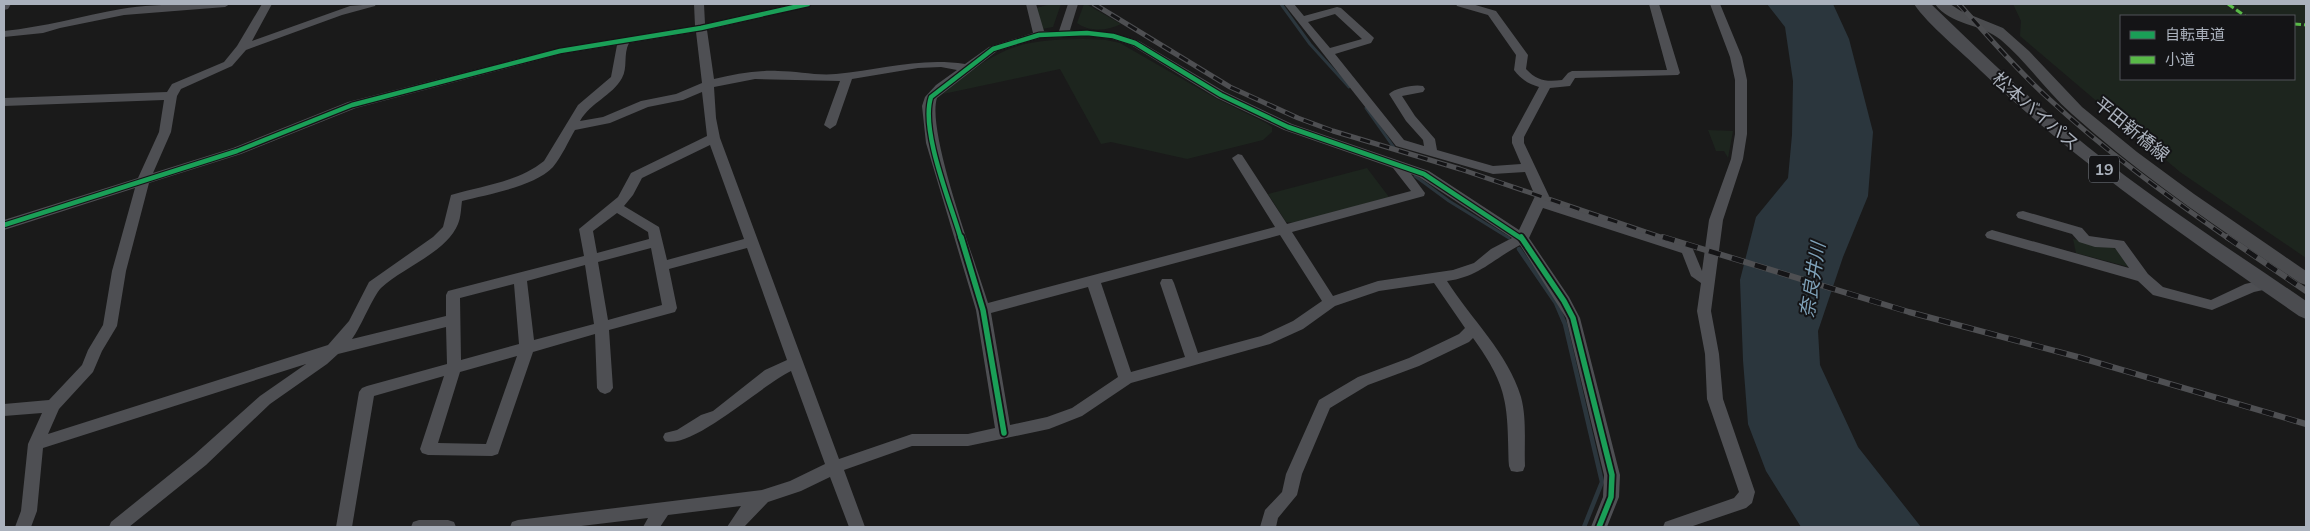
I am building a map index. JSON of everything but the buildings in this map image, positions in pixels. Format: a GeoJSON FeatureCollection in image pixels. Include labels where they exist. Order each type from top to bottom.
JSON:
{"type":"FeatureCollection","features":[{"type":"Feature","properties":{"kind":"highway","name":"松本バイパス"},"geometry":{"type":"LineString","coordinates":[[1926,5],[2004,84],[2082,151],[2160,210],[2306,311]]}},
{"type":"Feature","properties":{"kind":"main road","name":"平田新橋線"},"geometry":{"type":"LineString","coordinates":[[1926,5],[1987,26],[2008,38],[2075,108],[2132,157],[2199,206],[2306,279]]}},
{"type":"Feature","properties":{"kind":"street"},"geometry":{"type":"LineString","coordinates":[[4,34],[43,30],[57,24],[124,12],[225,4]]}},
{"type":"Feature","properties":{"kind":"street"},"geometry":{"type":"LineString","coordinates":[[23,527],[29,515],[36,444],[53,406],[88,368],[95,350],[110,326],[119,271],[143,182],[165,132],[171,96],[176,87],[228,64],[242,48],[267,4]]}},
{"type":"Feature","properties":{"kind":"street"},"geometry":{"type":"LineString","coordinates":[[242,48],[273,39],[312,21],[371,4]]}},
{"type":"Feature","properties":{"kind":"street"},"geometry":{"type":"LineString","coordinates":[[699,4],[706,58],[708,113],[714,138],[795,363],[857,527]]}},
{"type":"Feature","properties":{"kind":"street"},"geometry":{"type":"LineString","coordinates":[[8,224],[237,151],[352,105],[560,51],[701,28],[808,4]]}},
{"type":"Feature","properties":{"kind":"street"},"geometry":{"type":"LineString","coordinates":[[1031,4],[1039,35]]}},
{"type":"Feature","properties":{"kind":"street"},"geometry":{"type":"LineString","coordinates":[[1064,33],[1073,4]]}},
{"type":"Feature","properties":{"kind":"street"},"geometry":{"type":"LineString","coordinates":[[1289,4],[1400,143],[1494,170],[1530,168]]}},
{"type":"Feature","properties":{"kind":"street"},"geometry":{"type":"LineString","coordinates":[[1461,4],[1492,13],[1522,55],[1520,70],[1525,75],[1545,86],[1566,83],[1572,75],[1674,73],[1654,4]]}},
{"type":"Feature","properties":{"kind":"street"},"geometry":{"type":"LineString","coordinates":[[1679,526],[1740,503],[1746,498],[1747,492],[1715,399],[1712,354],[1704,311],[1716,220],[1737,159],[1741,134],[1741,80],[1736,57],[1715,4]]}},
{"type":"Feature","properties":{"kind":"street"},"geometry":{"type":"LineString","coordinates":[[1301,20],[1337,10],[1368,38],[1367,41],[1327,53]]}},
{"type":"Feature","properties":{"kind":"street"},"geometry":{"type":"LineString","coordinates":[[1004,434],[983,310],[932,143],[928,106],[931,97],[940,88],[992,50],[1039,35],[1064,33],[1104,34],[1124,39],[1144,48],[1228,98],[1288,127],[1395,162],[1424,174],[1522,238],[1564,301],[1575,326],[1612,475],[1611,497],[1599,527]]}},
{"type":"Feature","properties":{"kind":"street"},"geometry":{"type":"LineString","coordinates":[[117,527],[186,472],[266,400],[322,360],[334,349],[355,324],[374,286],[438,240],[448,230],[452,223],[456,198],[520,180],[545,167],[588,100],[606,89],[616,77],[620,67],[619,52],[624,42]]}},
{"type":"Feature","properties":{"kind":"street"},"geometry":{"type":"LineString","coordinates":[[571,127],[606,120],[645,104],[678,97],[715,82],[779,74],[846,78],[918,65],[941,64],[967,68]]}},
{"type":"Feature","properties":{"kind":"street"},"geometry":{"type":"LineString","coordinates":[[830,125],[846,78]]}},
{"type":"Feature","properties":{"kind":"street"},"geometry":{"type":"LineString","coordinates":[[518,527],[762,497],[796,486],[835,466],[912,440],[968,440],[1004,434],[1049,423],[1077,412],[1126,379],[1265,340],[1298,326],[1330,302],[1378,286],[1455,275],[1479,266],[1496,252],[1522,238],[1542,196],[1518,143],[1518,138],[1545,86]]}},
{"type":"Feature","properties":{"kind":"street"},"geometry":{"type":"LineString","coordinates":[[1418,89],[1395,94],[1410,118],[1429,139],[1431,152]]}},
{"type":"Feature","properties":{"kind":"street"},"geometry":{"type":"LineString","coordinates":[[4,102],[171,96]]}},
{"type":"Feature","properties":{"kind":"street"},"geometry":{"type":"LineString","coordinates":[[605,388],[602,327],[586,229],[617,207],[633,186],[636,176],[714,138]]}},
{"type":"Feature","properties":{"kind":"street"},"geometry":{"type":"LineString","coordinates":[[1238,158],[1286,230],[1330,302]]}},
{"type":"Feature","properties":{"kind":"street"},"geometry":{"type":"LineString","coordinates":[[983,310],[1419,194],[1395,162]]}},
{"type":"Feature","properties":{"kind":"street"},"geometry":{"type":"LineString","coordinates":[[1539,202],[1687,250],[1693,259],[1692,267],[1696,275],[1709,281]]}},
{"type":"Feature","properties":{"kind":"street"},"geometry":{"type":"LineString","coordinates":[[344,527],[367,392],[670,308],[654,230],[617,207]]}},
{"type":"Feature","properties":{"kind":"street"},"geometry":{"type":"LineString","coordinates":[[2023,215],[2077,231],[2084,239],[2119,244],[2143,277],[2158,291],[2212,306],[2250,288],[2268,284]]}},
{"type":"Feature","properties":{"kind":"street"},"geometry":{"type":"LineString","coordinates":[[1992,235],[2143,277]]}},
{"type":"Feature","properties":{"kind":"street"},"geometry":{"type":"LineString","coordinates":[[520,277],[527,348],[492,450],[428,449],[454,368],[453,295],[520,277],[656,242]]}},
{"type":"Feature","properties":{"kind":"street"},"geometry":{"type":"LineString","coordinates":[[661,266],[752,242]]}},
{"type":"Feature","properties":{"kind":"street"},"geometry":{"type":"LineString","coordinates":[[1437,277],[1451,301],[1473,328],[1504,377],[1513,398],[1517,466]]}},
{"type":"Feature","properties":{"kind":"street"},"geometry":{"type":"LineString","coordinates":[[1093,282],[1126,379]]}},
{"type":"Feature","properties":{"kind":"street"},"geometry":{"type":"LineString","coordinates":[[1168,283],[1193,359]]}},
{"type":"Feature","properties":{"kind":"street"},"geometry":{"type":"LineString","coordinates":[[36,444],[334,349],[453,320]]}},
{"type":"Feature","properties":{"kind":"street"},"geometry":{"type":"LineString","coordinates":[[1268,527],[1271,515],[1289,495],[1294,474],[1324,404],[1363,382],[1414,362],[1464,338],[1473,328]]}},
{"type":"Feature","properties":{"kind":"street"},"geometry":{"type":"LineString","coordinates":[[671,437],[681,435],[718,415],[770,374],[795,363]]}},
{"type":"Feature","properties":{"kind":"street"},"geometry":{"type":"LineString","coordinates":[[4,410],[53,406]]}},
{"type":"Feature","properties":{"kind":"street"},"geometry":{"type":"LineString","coordinates":[[735,527],[746,512],[762,497]]}},
{"type":"Feature","properties":{"kind":"street"},"geometry":{"type":"LineString","coordinates":[[651,527],[664,508]]}},
{"type":"Feature","properties":{"kind":"street"},"geometry":{"type":"LineString","coordinates":[[419,527],[448,527]]}},
{"type":"Feature","properties":{"kind":"shaded area"},"geometry":{"type":"Polygon","coordinates":[[[1051,4],[1061,4],[1053,27],[1042,29],[1036,8],[1051,4]]]}},
{"type":"Feature","properties":{"kind":"shaded area"},"geometry":{"type":"Polygon","coordinates":[[[1084,4],[1121,24],[1099,30],[1082,26],[1077,23],[1084,4]]]}},
{"type":"Feature","properties":{"kind":"shaded area"},"geometry":{"type":"Polygon","coordinates":[[[2013,4],[2306,4],[2306,258],[2180,172],[2020,36],[2021,21],[2013,4]]]}},
{"type":"Feature","properties":{"kind":"shaded area"},"geometry":{"type":"Polygon","coordinates":[[[1083,39],[1120,43],[1217,99],[1266,123],[1272,127],[1272,132],[1263,140],[1187,159],[1111,142],[1101,144],[1060,69],[943,94],[970,72],[998,54],[1036,42],[1083,39]]]}},
{"type":"Feature","properties":{"kind":"shaded area"},"geometry":{"type":"Polygon","coordinates":[[[1708,130],[1733,131],[1728,158],[1724,151],[1716,151],[1708,130]]]}},
{"type":"Feature","properties":{"kind":"shaded area"},"geometry":{"type":"Polygon","coordinates":[[[1367,168],[1389,197],[1295,223],[1286,222],[1268,194],[1367,168]]]}},
{"type":"Feature","properties":{"kind":"shaded area"},"geometry":{"type":"Polygon","coordinates":[[[2073,239],[2118,249],[2133,268],[2076,253],[2073,239]]]}},
{"type":"Feature","properties":{"kind":"water","name":"奈良井川"},"geometry":{"type":"Polygon","coordinates":[[[1767,4],[1833,4],[1849,39],[1873,132],[1868,196],[1843,257],[1818,331],[1820,365],[1858,447],[1921,527],[1801,527],[1766,471],[1748,424],[1740,280],[1756,217],[1788,178],[1792,135],[1793,81],[1785,27],[1767,4]]]}},
{"type":"Feature","properties":{"kind":"waterway"},"geometry":{"type":"LineString","coordinates":[[1281,4],[1310,44],[1349,87]]}},
{"type":"Feature","properties":{"kind":"waterway"},"geometry":{"type":"LineString","coordinates":[[1366,108],[1395,149]]}},
{"type":"Feature","properties":{"kind":"waterway"},"geometry":{"type":"LineString","coordinates":[[1415,176],[1449,201],[1509,238]]}},
{"type":"Feature","properties":{"kind":"waterway"},"geometry":{"type":"LineString","coordinates":[[1519,249],[1556,303],[1565,324],[1602,482],[1584,527]]}},
{"type":"Feature","properties":{"kind":"railway"},"geometry":{"type":"LineString","coordinates":[[1094,4],[1230,87],[1298,118],[1333,131],[1460,169],[1667,239]]}},
{"type":"Feature","properties":{"kind":"railway"},"geometry":{"type":"LineString","coordinates":[[1959,4],[2025,76],[2069,117],[2136,172],[2229,239]]}},
{"type":"Feature","properties":{"kind":"railway"},"geometry":{"type":"LineString","coordinates":[[1663,237],[1909,312],[2078,357],[2306,424]]}},
{"type":"Feature","properties":{"kind":"railway"},"geometry":{"type":"LineString","coordinates":[[2227,237],[2306,291]]}},
{"type":"Feature","properties":{"kind":"marked path"},"geometry":{"type":"LineString","coordinates":[[2228,4],[2244,15]]}},
{"type":"Feature","properties":{"kind":"marked path"},"geometry":{"type":"LineString","coordinates":[[2295,24],[2306,25]]}},
{"type":"Feature","properties":{"kind":"cycle path"},"geometry":{"type":"LineString","coordinates":[[4,225],[237,151],[352,105],[560,51],[701,28],[808,4]]}},
{"type":"Feature","properties":{"kind":"cycle path"},"geometry":{"type":"LineString","coordinates":[[1004,433],[983,310],[932,143],[928,106],[931,97],[940,88],[993,49],[1039,35],[1087,33],[1113,36],[1135,43],[1221,95],[1288,127],[1424,174],[1522,238],[1564,301],[1573,318],[1612,475],[1611,497],[1599,527]]}}]}
